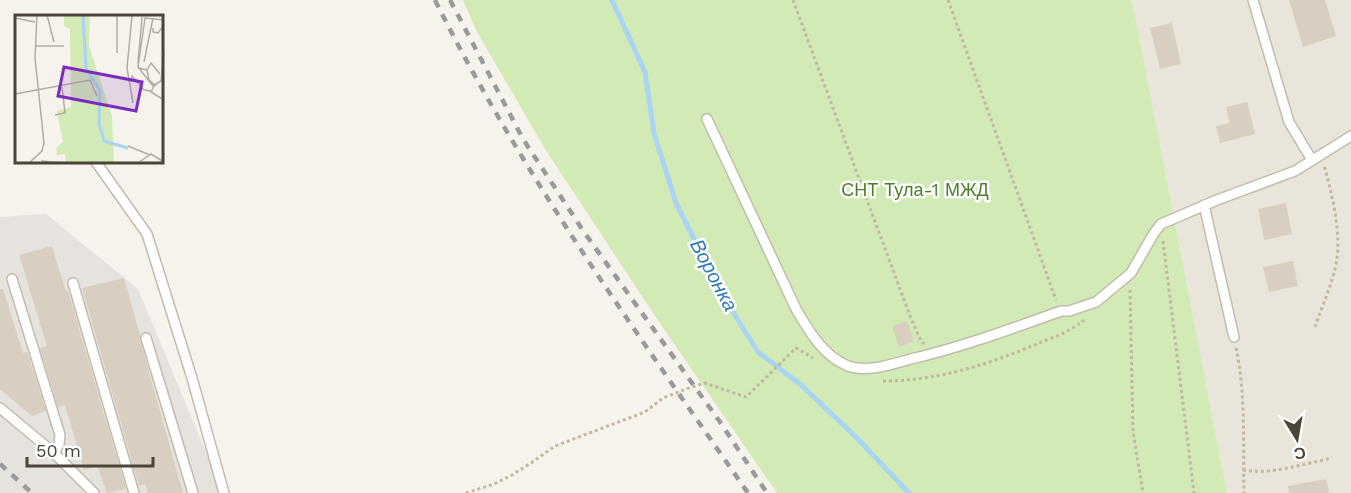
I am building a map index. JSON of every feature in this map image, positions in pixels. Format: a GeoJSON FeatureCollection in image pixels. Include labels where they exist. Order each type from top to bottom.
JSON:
{"type":"FeatureCollection","features":[{"type":"Feature","properties":{"kind":"lane"},"geometry":{"type":"LineString","coordinates":[[1253,0],[1289,122],[1312,160]]}},
{"type":"Feature","properties":{"kind":"lane"},"geometry":{"type":"LineString","coordinates":[[707,119],[796,309],[820,345],[839,361],[855,368],[877,368],[934,354],[1060,311],[1096,302],[1131,273],[1161,224],[1204,205],[1295,171],[1351,136]]}},
{"type":"Feature","properties":{"kind":"lane"},"geometry":{"type":"LineString","coordinates":[[97,164],[147,234],[192,378],[224,493]]}},
{"type":"Feature","properties":{"kind":"lane"},"geometry":{"type":"LineString","coordinates":[[1204,205],[1234,337]]}},
{"type":"Feature","properties":{"kind":"lane"},"geometry":{"type":"LineString","coordinates":[[12,279],[60,435],[59,444],[54,453]]}},
{"type":"Feature","properties":{"kind":"lane"},"geometry":{"type":"LineString","coordinates":[[73,283],[134,493]]}},
{"type":"Feature","properties":{"kind":"lane"},"geometry":{"type":"LineString","coordinates":[[146,338],[193,493]]}},
{"type":"Feature","properties":{"kind":"lane"},"geometry":{"type":"LineString","coordinates":[[0,408],[54,453],[94,493]]}},
{"type":"Feature","properties":{"kind":"path"},"geometry":{"type":"LineString","coordinates":[[794,0],[910,316],[921,341],[934,354]]}},
{"type":"Feature","properties":{"kind":"path"},"geometry":{"type":"LineString","coordinates":[[948,0],[1060,311]]}},
{"type":"Feature","properties":{"kind":"path"},"geometry":{"type":"LineString","coordinates":[[1315,327],[1336,267],[1338,251],[1335,219],[1321,155]]}},
{"type":"Feature","properties":{"kind":"path"},"geometry":{"type":"LineString","coordinates":[[1161,224],[1194,493]]}},
{"type":"Feature","properties":{"kind":"path"},"geometry":{"type":"LineString","coordinates":[[1131,273],[1133,432],[1143,493]]}},
{"type":"Feature","properties":{"kind":"path"},"geometry":{"type":"LineString","coordinates":[[886,381],[934,377],[1003,358],[1079,325],[1087,318],[1096,302]]}},
{"type":"Feature","properties":{"kind":"path"},"geometry":{"type":"LineString","coordinates":[[1234,337],[1240,365],[1244,493]]}},
{"type":"Feature","properties":{"kind":"path"},"geometry":{"type":"LineString","coordinates":[[466,493],[494,484],[512,475],[555,446],[645,412],[663,398],[686,388],[705,382],[746,397],[796,348]]}},
{"type":"Feature","properties":{"kind":"path"},"geometry":{"type":"LineString","coordinates":[[1244,470],[1266,471],[1332,458]]}},
{"type":"Feature","properties":{"kind":"shaded area"},"geometry":{"type":"Polygon","coordinates":[[[1132,0],[1351,0],[1351,493],[1227,493],[1132,0]]]}},
{"type":"Feature","properties":{"kind":"shaded area"},"geometry":{"type":"Polygon","coordinates":[[[46,214],[138,289],[223,493],[0,493],[0,217],[46,214]]]}},
{"type":"Feature","properties":{"kind":"green space","name":"СНТ Тула-1 МЖД"},"geometry":{"type":"Polygon","coordinates":[[[463,0],[1132,0],[1227,493],[777,493],[657,319],[545,149],[477,32],[463,0]]]}},
{"type":"Feature","properties":{"kind":"building"},"geometry":{"type":"Polygon","coordinates":[[[1289,0],[1325,0],[1336,36],[1303,47],[1289,0]]]}},
{"type":"Feature","properties":{"kind":"building"},"geometry":{"type":"Polygon","coordinates":[[[1172,23],[1181,64],[1160,69],[1150,28],[1172,23]]]}},
{"type":"Feature","properties":{"kind":"building"},"geometry":{"type":"Polygon","coordinates":[[[1247,102],[1255,134],[1220,143],[1216,126],[1230,123],[1226,107],[1247,102]]]}},
{"type":"Feature","properties":{"kind":"building"},"geometry":{"type":"Polygon","coordinates":[[[1286,203],[1292,234],[1264,240],[1258,209],[1286,203]]]}},
{"type":"Feature","properties":{"kind":"building"},"geometry":{"type":"Polygon","coordinates":[[[52,246],[66,292],[68,291],[126,489],[107,493],[97,466],[84,470],[65,405],[58,407],[40,348],[47,346],[19,255],[52,246]]]}},
{"type":"Feature","properties":{"kind":"building"},"geometry":{"type":"Polygon","coordinates":[[[1293,261],[1298,286],[1269,292],[1263,267],[1293,261]]]}},
{"type":"Feature","properties":{"kind":"building"},"geometry":{"type":"Polygon","coordinates":[[[124,278],[183,493],[148,493],[145,484],[139,486],[82,288],[124,278]]]}},
{"type":"Feature","properties":{"kind":"building"},"geometry":{"type":"Polygon","coordinates":[[[0,289],[3,289],[23,353],[27,352],[46,411],[32,416],[0,389],[0,289]]]}},
{"type":"Feature","properties":{"kind":"building"},"geometry":{"type":"Polygon","coordinates":[[[907,321],[914,341],[899,347],[892,326],[907,321]]]}},
{"type":"Feature","properties":{"kind":"building"},"geometry":{"type":"Polygon","coordinates":[[[1326,479],[1329,493],[1289,493],[1288,486],[1326,479]]]}},
{"type":"Feature","properties":{"kind":"waterway","name":"Воронка"},"geometry":{"type":"LineString","coordinates":[[612,0],[645,72],[654,133],[676,203],[723,296],[758,352],[800,384],[856,437],[909,493]]}},
{"type":"Feature","properties":{"kind":"railway"},"geometry":{"type":"LineString","coordinates":[[435,0],[469,65],[543,191],[623,313],[748,493]]}},
{"type":"Feature","properties":{"kind":"railway"},"geometry":{"type":"LineString","coordinates":[[450,0],[523,139],[584,232],[720,422],[767,493]]}},
{"type":"Feature","properties":{"kind":"railway"},"geometry":{"type":"LineString","coordinates":[[0,464],[32,493]]}}]}
